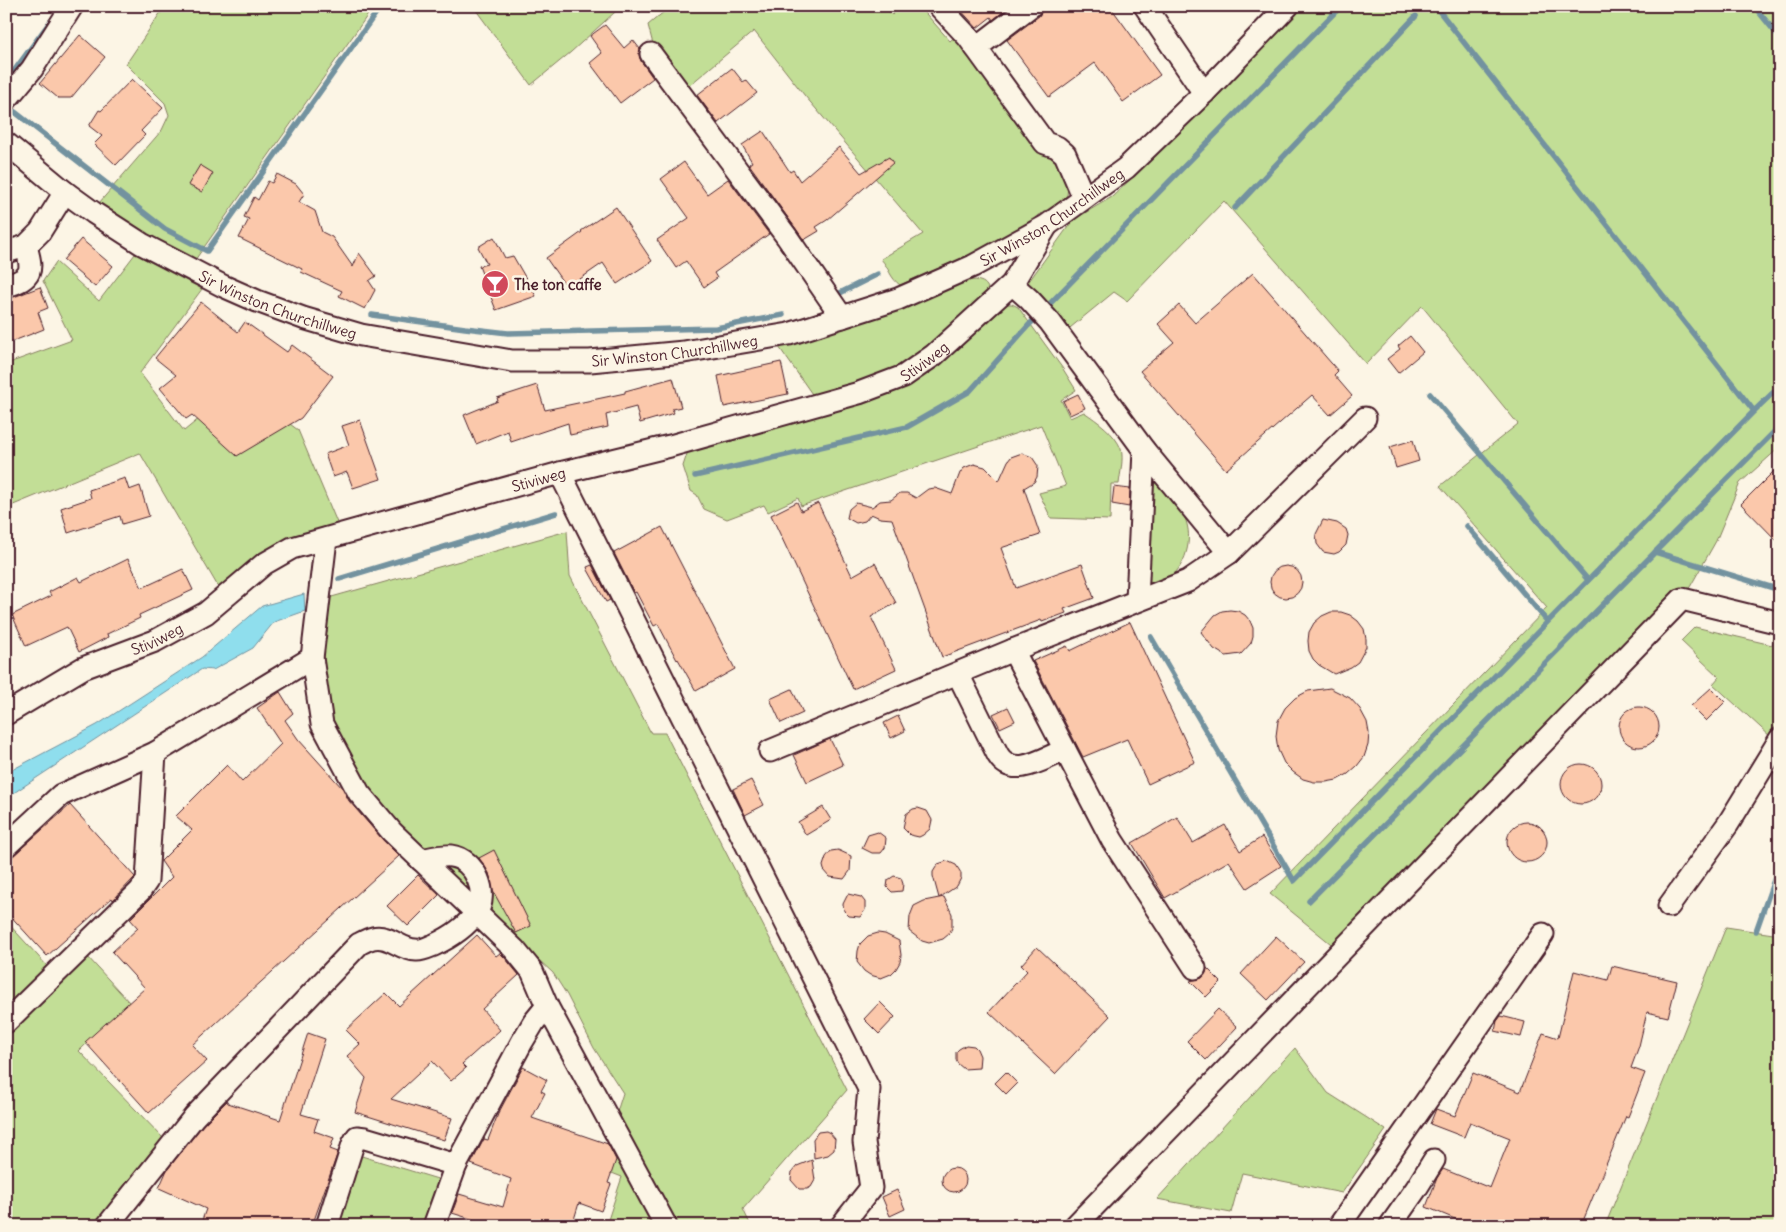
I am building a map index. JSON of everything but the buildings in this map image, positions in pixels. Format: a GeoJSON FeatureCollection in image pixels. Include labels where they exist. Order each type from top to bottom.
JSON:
{"type":"FeatureCollection","features":[{"type":"Feature","properties":{"kind":"street"},"geometry":{"type":"LineString","coordinates":[[6,100],[32,69],[72,6]]}},
{"type":"Feature","properties":{"kind":"street"},"geometry":{"type":"LineString","coordinates":[[939,6],[968,37],[1045,143],[1057,147],[1065,154],[1084,198]]}},
{"type":"Feature","properties":{"kind":"street"},"geometry":{"type":"LineString","coordinates":[[976,48],[1031,6]]}},
{"type":"Feature","properties":{"kind":"street"},"geometry":{"type":"LineString","coordinates":[[1145,6],[1204,93]]}},
{"type":"Feature","properties":{"kind":"street","name":"Sir Winston Churchillweg"},"geometry":{"type":"LineString","coordinates":[[6,143],[65,192],[142,244],[248,298],[304,318],[361,335],[512,360],[590,362],[684,352],[789,334],[898,298],[973,266],[1046,226],[1126,168],[1204,93],[1288,6]]}},
{"type":"Feature","properties":{"kind":"street"},"geometry":{"type":"LineString","coordinates":[[651,54],[788,237],[842,317]]}},
{"type":"Feature","properties":{"kind":"street"},"geometry":{"type":"LineString","coordinates":[[6,286],[22,281],[27,275],[30,262],[16,249],[40,232],[65,192]]}},
{"type":"Feature","properties":{"kind":"street","name":"Stiviweg"},"geometry":{"type":"LineString","coordinates":[[6,714],[83,668],[155,640],[206,613],[264,564],[292,548],[560,473],[670,446],[859,394],[904,376],[934,356],[1012,284],[1046,226]]}},
{"type":"Feature","properties":{"kind":"street"},"geometry":{"type":"LineString","coordinates":[[1012,284],[1029,298],[1050,322],[1144,450],[1229,553]]}},
{"type":"Feature","properties":{"kind":"street"},"geometry":{"type":"LineString","coordinates":[[770,751],[1013,650],[1188,581],[1229,553],[1366,418]]}},
{"type":"Feature","properties":{"kind":"street"},"geometry":{"type":"LineString","coordinates":[[1137,600],[1144,450]]}},
{"type":"Feature","properties":{"kind":"street"},"geometry":{"type":"LineString","coordinates":[[560,473],[868,1089],[864,1142],[871,1188],[841,1226]]}},
{"type":"Feature","properties":{"kind":"street"},"geometry":{"type":"LineString","coordinates":[[326,539],[312,658],[322,724],[359,793],[392,832],[477,912],[514,949],[532,971],[547,1006],[666,1226]]}},
{"type":"Feature","properties":{"kind":"street"},"geometry":{"type":"LineString","coordinates":[[1075,1226],[1682,599],[1780,623]]}},
{"type":"Feature","properties":{"kind":"street"},"geometry":{"type":"LineString","coordinates":[[1013,650],[1112,840],[1196,968]]}},
{"type":"Feature","properties":{"kind":"street"},"geometry":{"type":"LineString","coordinates":[[6,846],[61,795],[155,753],[312,658]]}},
{"type":"Feature","properties":{"kind":"street"},"geometry":{"type":"LineString","coordinates":[[958,674],[998,755],[1008,765],[1015,768],[1023,767],[1065,750]]}},
{"type":"Feature","properties":{"kind":"street"},"geometry":{"type":"LineString","coordinates":[[1669,906],[1728,824],[1780,739]]}},
{"type":"Feature","properties":{"kind":"street"},"geometry":{"type":"LineString","coordinates":[[6,1022],[140,891],[147,881],[155,753]]}},
{"type":"Feature","properties":{"kind":"street"},"geometry":{"type":"LineString","coordinates":[[107,1226],[194,1117],[359,944],[373,937],[386,938],[416,951],[433,945],[456,932],[477,912],[481,898],[480,879],[472,869],[453,856],[421,860]]}},
{"type":"Feature","properties":{"kind":"street"},"geometry":{"type":"LineString","coordinates":[[1339,1226],[1543,934]]}},
{"type":"Feature","properties":{"kind":"street"},"geometry":{"type":"LineString","coordinates":[[434,1226],[456,1165],[522,1042],[534,1022],[547,1006]]}},
{"type":"Feature","properties":{"kind":"street"},"geometry":{"type":"LineString","coordinates":[[327,1226],[353,1144],[357,1137],[456,1165]]}},
{"type":"Feature","properties":{"kind":"street"},"geometry":{"type":"LineString","coordinates":[[1390,1226],[1434,1160]]}},
{"type":"Feature","properties":{"kind":"green space"},"geometry":{"type":"Polygon","coordinates":[[[165,6],[374,6],[195,260],[147,236],[99,203],[162,130],[169,115],[165,103],[126,64],[165,6]]]}},
{"type":"Feature","properties":{"kind":"green space"},"geometry":{"type":"Polygon","coordinates":[[[473,6],[611,6],[615,12],[531,85],[473,6]]]}},
{"type":"Feature","properties":{"kind":"green space"},"geometry":{"type":"Polygon","coordinates":[[[671,6],[884,6],[892,15],[901,6],[919,6],[950,41],[958,34],[1060,159],[1068,187],[1067,195],[1061,201],[1014,231],[974,253],[900,285],[881,259],[923,234],[805,96],[754,31],[685,89],[654,48],[648,25],[671,6]]]}},
{"type":"Feature","properties":{"kind":"green space"},"geometry":{"type":"Polygon","coordinates":[[[1301,6],[1780,6],[1780,409],[1777,412],[1780,415],[1780,447],[1740,483],[1716,541],[1690,587],[1629,641],[1336,948],[1270,894],[1547,608],[1440,486],[1518,424],[1422,306],[1366,364],[1224,201],[1127,301],[1114,292],[1065,332],[1027,284],[1073,220],[1112,197],[1301,6]]]}},
{"type":"Feature","properties":{"kind":"green space"},"geometry":{"type":"Polygon","coordinates":[[[135,254],[202,289],[140,373],[184,431],[239,386],[298,430],[338,525],[270,548],[220,590],[140,453],[6,508],[6,364],[72,340],[43,281],[56,262],[99,301],[135,254]]]}},
{"type":"Feature","properties":{"kind":"green space"},"geometry":{"type":"Polygon","coordinates":[[[975,280],[983,282],[988,288],[983,299],[924,354],[881,377],[814,397],[779,347],[889,313],[966,281],[975,280]]]}},
{"type":"Feature","properties":{"kind":"green space"},"geometry":{"type":"Polygon","coordinates":[[[1007,304],[1018,307],[1076,390],[1061,400],[1070,418],[1084,412],[1100,423],[1115,438],[1121,449],[1122,462],[1119,484],[1111,484],[1110,520],[1051,518],[1039,493],[1066,486],[1041,425],[801,506],[798,498],[768,512],[764,505],[727,519],[704,509],[697,495],[691,491],[683,466],[688,451],[913,381],[940,366],[1007,304]]]}},
{"type":"Feature","properties":{"kind":"green space"},"geometry":{"type":"Polygon","coordinates":[[[1152,483],[1159,483],[1181,510],[1188,530],[1188,539],[1185,556],[1176,572],[1170,578],[1148,587],[1152,483]]]}},
{"type":"Feature","properties":{"kind":"green space"},"geometry":{"type":"Polygon","coordinates":[[[567,531],[570,576],[651,733],[665,733],[847,1090],[743,1209],[751,1226],[606,1226],[622,1177],[599,1168],[623,1093],[594,1048],[567,995],[553,973],[430,859],[361,786],[324,705],[322,669],[328,598],[567,531]]]}},
{"type":"Feature","properties":{"kind":"green space"},"geometry":{"type":"Polygon","coordinates":[[[1695,627],[1772,645],[1775,633],[1780,634],[1780,727],[1772,738],[1713,684],[1719,677],[1681,641],[1695,627]]]}},
{"type":"Feature","properties":{"kind":"green space"},"geometry":{"type":"Polygon","coordinates":[[[6,921],[48,967],[76,944],[129,1002],[79,1051],[165,1140],[100,1226],[6,1226],[6,921]]]}},
{"type":"Feature","properties":{"kind":"green space"},"geometry":{"type":"Polygon","coordinates":[[[1726,927],[1780,935],[1780,1226],[1605,1226],[1726,927]]]}},
{"type":"Feature","properties":{"kind":"green space"},"geometry":{"type":"Polygon","coordinates":[[[1295,1048],[1328,1093],[1386,1130],[1342,1193],[1242,1173],[1231,1213],[1157,1199],[1295,1048]]]}},
{"type":"Feature","properties":{"kind":"green space"},"geometry":{"type":"Polygon","coordinates":[[[355,1154],[441,1180],[424,1226],[331,1226],[355,1154]]]}},
{"type":"Feature","properties":{"kind":"water"},"geometry":{"type":"Polygon","coordinates":[[[304,594],[305,611],[274,622],[253,648],[213,670],[202,669],[6,798],[6,773],[97,725],[202,657],[262,606],[304,594]]]}},
{"type":"Feature","properties":{"kind":"waterway"},"geometry":{"type":"LineString","coordinates":[[15,112],[165,229],[207,251],[381,6]]}},
{"type":"Feature","properties":{"kind":"waterway"},"geometry":{"type":"LineString","coordinates":[[695,476],[907,427],[970,391],[1028,326],[1341,6]]}},
{"type":"Feature","properties":{"kind":"waterway"},"geometry":{"type":"LineString","coordinates":[[1754,6],[1780,38]]}},
{"type":"Feature","properties":{"kind":"waterway"},"geometry":{"type":"LineString","coordinates":[[1436,7],[1754,411],[1780,386]]}},
{"type":"Feature","properties":{"kind":"waterway"},"geometry":{"type":"LineString","coordinates":[[1235,208],[1416,16]]}},
{"type":"Feature","properties":{"kind":"waterway"},"geometry":{"type":"LineString","coordinates":[[6,82],[50,22]]}},
{"type":"Feature","properties":{"kind":"waterway"},"geometry":{"type":"LineString","coordinates":[[834,296],[878,274]]}},
{"type":"Feature","properties":{"kind":"waterway"},"geometry":{"type":"LineString","coordinates":[[372,315],[508,333],[716,328],[783,315]]}},
{"type":"Feature","properties":{"kind":"waterway"},"geometry":{"type":"LineString","coordinates":[[1430,394],[1588,580]]}},
{"type":"Feature","properties":{"kind":"waterway"},"geometry":{"type":"LineString","coordinates":[[1151,637],[1294,881],[1754,411]]}},
{"type":"Feature","properties":{"kind":"waterway"},"geometry":{"type":"LineString","coordinates":[[1309,901],[1780,426]]}},
{"type":"Feature","properties":{"kind":"waterway"},"geometry":{"type":"LineString","coordinates":[[339,579],[556,513]]}},
{"type":"Feature","properties":{"kind":"waterway"},"geometry":{"type":"LineString","coordinates":[[1467,526],[1547,621]]}},
{"type":"Feature","properties":{"kind":"waterway"},"geometry":{"type":"LineString","coordinates":[[1655,552],[1780,590]]}},
{"type":"Feature","properties":{"kind":"waterway"},"geometry":{"type":"LineString","coordinates":[[1756,931],[1780,863]]}},
{"type":"Feature","properties":{"kind":"place","name":"The ton caffe"},"geometry":{"type":"Point","coordinates":[495,284]}}]}
